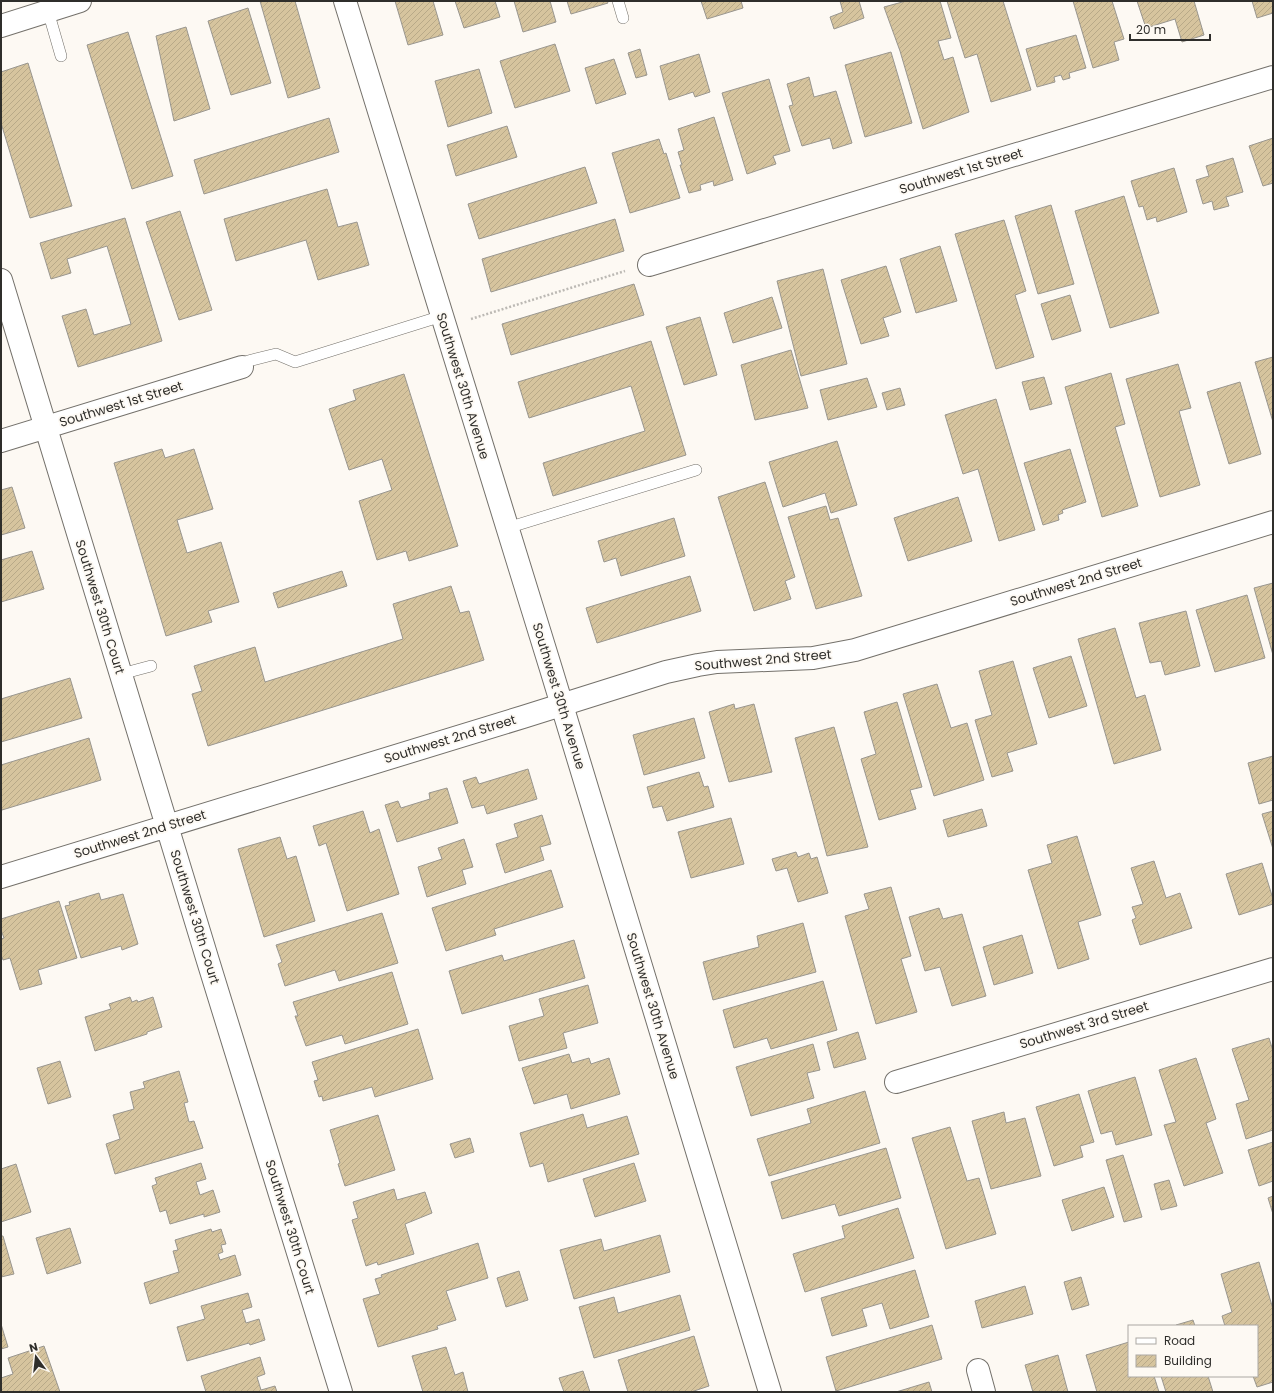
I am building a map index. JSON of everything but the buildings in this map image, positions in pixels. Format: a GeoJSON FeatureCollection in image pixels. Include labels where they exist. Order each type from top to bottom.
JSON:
{"type":"FeatureCollection","features":[{"type":"Feature","properties":{"kind":"street"},"geometry":{"type":"LineString","coordinates":[[1,26],[80,1]]}},
{"type":"Feature","properties":{"kind":"street","name":"Southwest 30th Avenue"},"geometry":{"type":"LineString","coordinates":[[345,1],[562,705],[770,1392]]}},
{"type":"Feature","properties":{"kind":"street","name":"Southwest 1st Street"},"geometry":{"type":"LineString","coordinates":[[639,267],[1273,77]]}},
{"type":"Feature","properties":{"kind":"street","name":"Southwest 30th Court"},"geometry":{"type":"LineString","coordinates":[[1,280],[210,969],[341,1392]]}},
{"type":"Feature","properties":{"kind":"street","name":"Southwest 1st Street"},"geometry":{"type":"LineString","coordinates":[[1,442],[245,364]]}},
{"type":"Feature","properties":{"kind":"street","name":"Southwest 2nd Street"},"geometry":{"type":"LineString","coordinates":[[1,877],[666,672],[698,665],[723,662],[813,658],[855,650],[1273,522]]}},
{"type":"Feature","properties":{"kind":"street","name":"Southwest 3rd Street"},"geometry":{"type":"LineString","coordinates":[[896,1082],[1273,968]]}},
{"type":"Feature","properties":{"kind":"street"},"geometry":{"type":"LineString","coordinates":[[978,1370],[984,1392]]}},
{"type":"Feature","properties":{"kind":"lane"},"geometry":{"type":"LineString","coordinates":[[618,1],[623,18]]}},
{"type":"Feature","properties":{"kind":"lane"},"geometry":{"type":"LineString","coordinates":[[48,11],[61,56]]}},
{"type":"Feature","properties":{"kind":"lane"},"geometry":{"type":"LineString","coordinates":[[245,364],[276,354],[295,362],[442,316]]}},
{"type":"Feature","properties":{"kind":"lane"},"geometry":{"type":"LineString","coordinates":[[507,528],[696,470]]}},
{"type":"Feature","properties":{"kind":"lane"},"geometry":{"type":"LineString","coordinates":[[121,674],[150,666]]}},
{"type":"Feature","properties":{"kind":"path"},"geometry":{"type":"LineString","coordinates":[[471,319],[639,267]]}}]}
